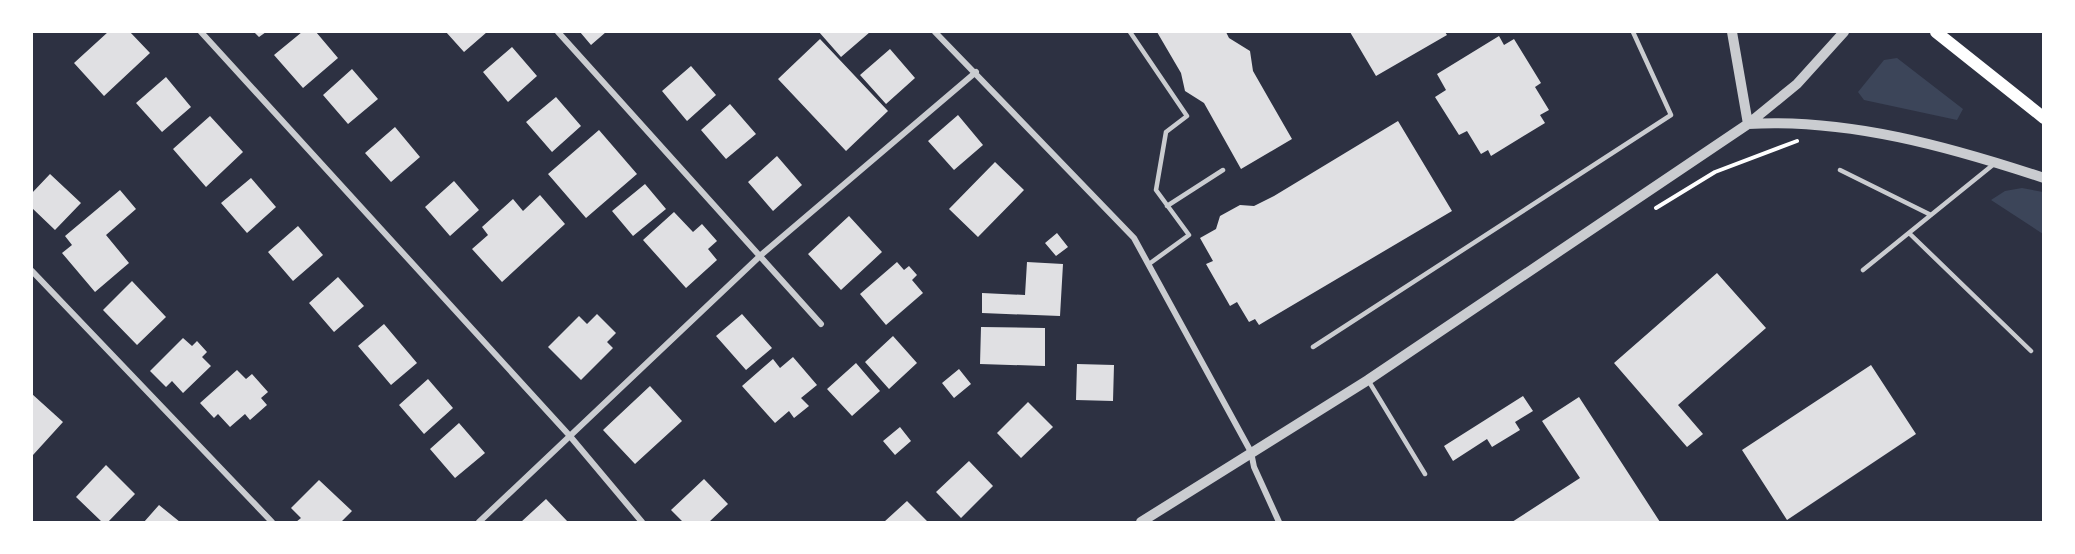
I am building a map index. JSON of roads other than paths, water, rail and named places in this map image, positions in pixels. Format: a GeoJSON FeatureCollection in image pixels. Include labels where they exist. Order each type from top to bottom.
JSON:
{"type":"FeatureCollection","features":[{"type":"Feature","properties":{"kind":"main road"},"geometry":{"type":"LineString","coordinates":[[1936,32],[2043,118]]}},
{"type":"Feature","properties":{"kind":"street"},"geometry":{"type":"LineString","coordinates":[[201,32],[569,435],[642,522]]}},
{"type":"Feature","properties":{"kind":"street"},"geometry":{"type":"LineString","coordinates":[[558,32],[821,324]]}},
{"type":"Feature","properties":{"kind":"street"},"geometry":{"type":"LineString","coordinates":[[935,32],[1134,238],[1251,452],[1254,467],[1279,522]]}},
{"type":"Feature","properties":{"kind":"street"},"geometry":{"type":"LineString","coordinates":[[1732,32],[1748,124]]}},
{"type":"Feature","properties":{"kind":"street"},"geometry":{"type":"LineString","coordinates":[[1141,522],[1368,380],[1748,124],[1797,84],[1844,32]]}},
{"type":"Feature","properties":{"kind":"street"},"geometry":{"type":"LineString","coordinates":[[479,522],[761,255],[976,72]]}},
{"type":"Feature","properties":{"kind":"street"},"geometry":{"type":"LineString","coordinates":[[1748,124],[1781,122],[1811,124],[1896,138],[1996,162],[2043,178]]}},
{"type":"Feature","properties":{"kind":"street"},"geometry":{"type":"LineString","coordinates":[[32,271],[272,522]]}},
{"type":"Feature","properties":{"kind":"lane"},"geometry":{"type":"LineString","coordinates":[[1131,32],[1186,116],[1166,132],[1156,190],[1189,235],[1149,264]]}},
{"type":"Feature","properties":{"kind":"lane"},"geometry":{"type":"LineString","coordinates":[[1313,347],[1671,115],[1633,32]]}},
{"type":"Feature","properties":{"kind":"lane"},"geometry":{"type":"LineString","coordinates":[[1863,270],[1996,162]]}},
{"type":"Feature","properties":{"kind":"lane"},"geometry":{"type":"LineString","coordinates":[[1167,206],[1223,170]]}},
{"type":"Feature","properties":{"kind":"lane"},"geometry":{"type":"LineString","coordinates":[[1840,170],[1931,214]]}},
{"type":"Feature","properties":{"kind":"lane"},"geometry":{"type":"LineString","coordinates":[[1909,233],[2031,351]]}},
{"type":"Feature","properties":{"kind":"lane"},"geometry":{"type":"LineString","coordinates":[[1368,380],[1425,474]]}}]}
